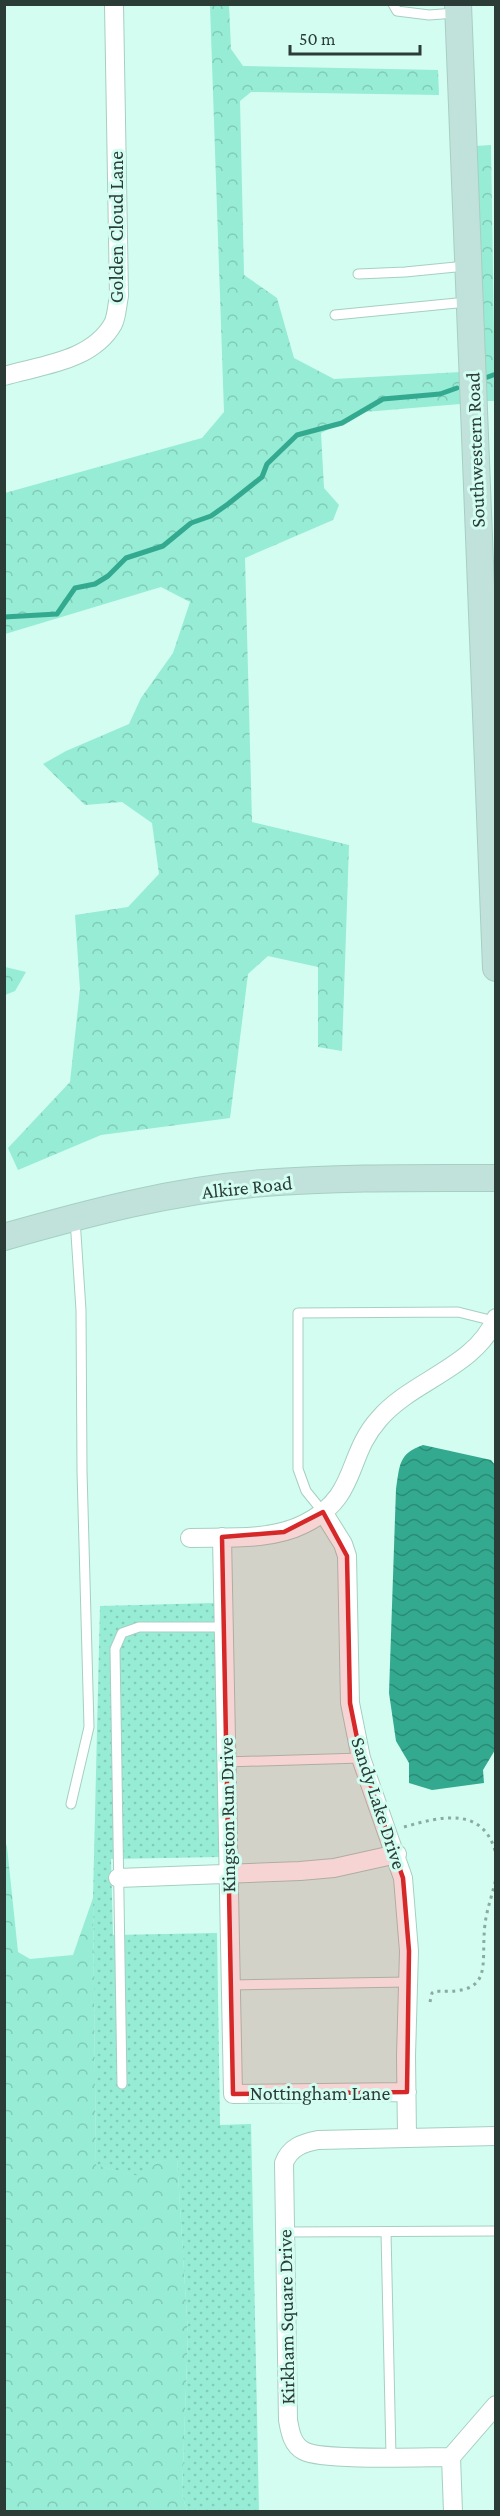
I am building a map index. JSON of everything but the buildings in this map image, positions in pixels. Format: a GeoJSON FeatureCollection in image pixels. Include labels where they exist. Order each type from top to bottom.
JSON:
{"type":"FeatureCollection","features":[{"type":"Feature","properties":{"kind":"street","name":"Golden Cloud Lane"},"geometry":{"type":"LineString","coordinates":[[4,376],[75,356],[99,344],[114,322],[119,296],[114,4]]}},
{"type":"Feature","properties":{"kind":"street","name":"Southwestern Road"},"geometry":{"type":"LineString","coordinates":[[458,9],[495,968]]}},
{"type":"Feature","properties":{"kind":"street","name":"Alkire Road"},"geometry":{"type":"LineString","coordinates":[[4,1238],[75,1217],[173,1196],[261,1183],[495,1178]]}},
{"type":"Feature","properties":{"kind":"street"},"geometry":{"type":"LineString","coordinates":[[190,1538],[284,1532],[304,1524],[323,1512],[343,1491],[365,1438],[377,1420],[392,1405],[415,1388],[467,1355],[482,1341],[495,1320]]}},
{"type":"Feature","properties":{"kind":"street","name":"Sandy Lake Drive"},"geometry":{"type":"LineString","coordinates":[[323,1512],[344,1544],[347,1556],[350,1703],[361,1758],[397,1854],[403,1878],[409,1951],[407,2137]]}},
{"type":"Feature","properties":{"kind":"street","name":"Kingston Run Drive"},"geometry":{"type":"LineString","coordinates":[[222,1537],[233,2094]]}},
{"type":"Feature","properties":{"kind":"street"},"geometry":{"type":"LineString","coordinates":[[118,1878],[322,1869],[397,1854]]}},
{"type":"Feature","properties":{"kind":"street","name":"Nottingham Lane"},"geometry":{"type":"LineString","coordinates":[[233,2094],[407,2092]]}},
{"type":"Feature","properties":{"kind":"street","name":"Kirkham Square Drive"},"geometry":{"type":"LineString","coordinates":[[452,2457],[325,2456],[303,2451],[292,2439],[288,2420],[284,2170],[287,2155],[292,2150],[318,2140],[495,2136]]}},
{"type":"Feature","properties":{"kind":"street"},"geometry":{"type":"LineString","coordinates":[[453,2511],[452,2457],[495,2406]]}},
{"type":"Feature","properties":{"kind":"lane"},"geometry":{"type":"LineString","coordinates":[[393,4],[397,10],[429,15],[458,9]]}},
{"type":"Feature","properties":{"kind":"lane"},"geometry":{"type":"LineString","coordinates":[[358,274],[468,266]]}},
{"type":"Feature","properties":{"kind":"lane"},"geometry":{"type":"LineString","coordinates":[[335,315],[469,302]]}},
{"type":"Feature","properties":{"kind":"lane"},"geometry":{"type":"LineString","coordinates":[[72,1804],[89,1727],[82,1471],[81,1310],[75,1217]]}},
{"type":"Feature","properties":{"kind":"lane"},"geometry":{"type":"LineString","coordinates":[[323,1512],[306,1491],[298,1469],[298,1313],[458,1312],[495,1320]]}},
{"type":"Feature","properties":{"kind":"lane"},"geometry":{"type":"LineString","coordinates":[[122,2084],[115,1650],[122,1633],[138,1627],[223,1627]]}},
{"type":"Feature","properties":{"kind":"lane"},"geometry":{"type":"LineString","coordinates":[[226,1762],[361,1758]]}},
{"type":"Feature","properties":{"kind":"lane"},"geometry":{"type":"LineString","coordinates":[[231,1985],[408,1982]]}},
{"type":"Feature","properties":{"kind":"lane"},"geometry":{"type":"LineString","coordinates":[[285,2232],[495,2231]]}},
{"type":"Feature","properties":{"kind":"lane"},"geometry":{"type":"LineString","coordinates":[[386,2232],[391,2456]]}},
{"type":"Feature","properties":{"kind":"path"},"geometry":{"type":"LineString","coordinates":[[388,1832],[432,1819],[460,1818],[484,1828],[491,1837],[495,1854]]}},
{"type":"Feature","properties":{"kind":"path"},"geometry":{"type":"LineString","coordinates":[[430,2002],[432,1993],[435,1991],[461,1991],[473,1985],[480,1978],[485,1964],[485,1924],[495,1878]]}},
{"type":"Feature","properties":{"kind":"highlighted area"},"geometry":{"type":"Polygon","coordinates":[[[323,1512],[347,1556],[350,1703],[361,1758],[403,1878],[409,1951],[407,2092],[233,2094],[222,1537],[284,1532],[323,1512]]]}},
{"type":"Feature","properties":{"kind":"green space"},"geometry":{"type":"Polygon","coordinates":[[[210,5],[229,5],[231,49],[243,66],[438,70],[439,95],[251,92],[240,101],[244,275],[277,298],[294,358],[334,379],[461,372],[460,404],[364,412],[321,433],[324,488],[339,505],[333,520],[245,558],[252,822],[349,845],[342,1051],[318,1047],[318,967],[268,956],[248,974],[230,1118],[101,1135],[18,1170],[8,1148],[70,1082],[80,989],[75,915],[128,907],[159,874],[152,823],[122,802],[85,805],[43,764],[66,751],[129,724],[141,698],[173,653],[190,602],[161,587],[5,634],[5,493],[202,438],[224,412],[210,5]]]}},
{"type":"Feature","properties":{"kind":"green space"},"geometry":{"type":"Polygon","coordinates":[[[491,145],[495,401],[485,401],[476,146],[491,145]]]}},
{"type":"Feature","properties":{"kind":"green space"},"geometry":{"type":"Polygon","coordinates":[[[5,967],[26,972],[15,991],[5,995],[5,967]]]}},
{"type":"Feature","properties":{"kind":"green space"},"geometry":{"type":"Polygon","coordinates":[[[215,1603],[220,1857],[111,1859],[113,1935],[217,1933],[220,2125],[251,2124],[259,2511],[187,2511],[182,2494],[188,2334],[177,2159],[157,2162],[143,2178],[96,2165],[93,1898],[100,1606],[215,1603]]]}},
{"type":"Feature","properties":{"kind":"green space"},"geometry":{"type":"Polygon","coordinates":[[[5,1840],[18,1952],[30,1959],[73,1955],[93,1898],[96,2165],[142,2177],[157,2162],[177,2158],[188,2334],[182,2494],[187,2511],[5,2511],[5,1840]]]}},
{"type":"Feature","properties":{"kind":"water"},"geometry":{"type":"Polygon","coordinates":[[[423,1445],[491,1460],[496,1466],[495,1750],[483,1770],[484,1783],[432,1790],[409,1783],[409,1763],[396,1741],[389,1693],[396,1489],[402,1461],[409,1452],[423,1445]]]}},
{"type":"Feature","properties":{"kind":"waterway"},"geometry":{"type":"LineString","coordinates":[[485,378],[496,374]]}},
{"type":"Feature","properties":{"kind":"waterway"},"geometry":{"type":"LineString","coordinates":[[4,617],[57,614],[75,588],[95,584],[108,576],[126,558],[163,546],[191,523],[211,516],[228,504],[262,477],[267,464],[297,435],[342,423],[383,399],[440,394],[457,388]]}}]}
